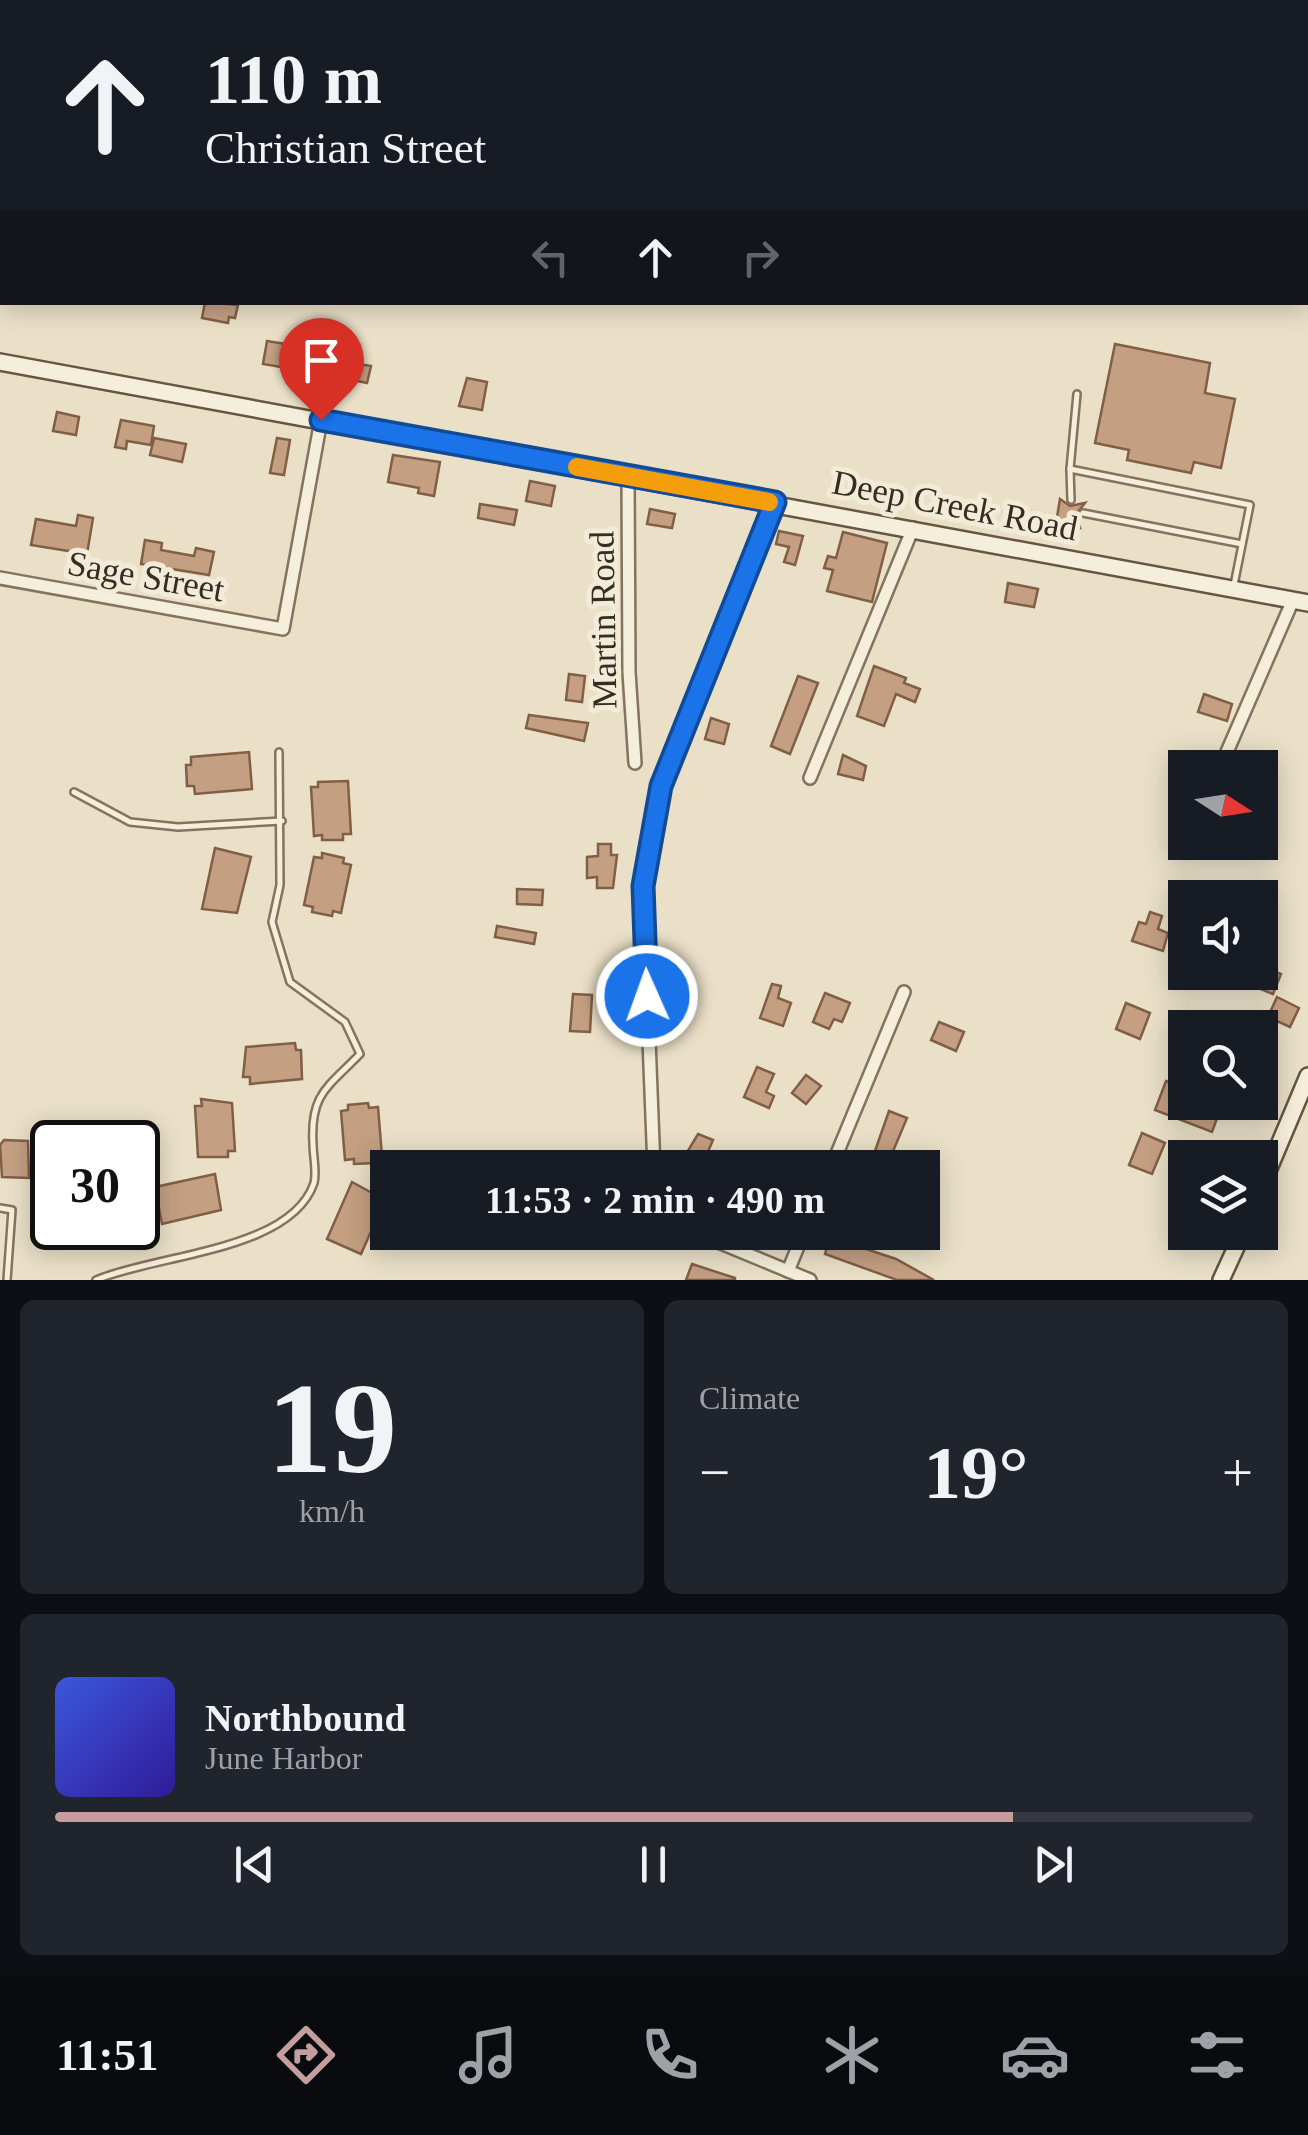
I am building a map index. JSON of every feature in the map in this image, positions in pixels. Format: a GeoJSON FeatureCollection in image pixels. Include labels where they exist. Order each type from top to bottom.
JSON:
{"type":"FeatureCollection","features":[{"type":"Feature","properties":{"kind":"street","name":"Deep Creek Road"},"geometry":{"type":"LineString","coordinates":[[0,362],[1300,601]]}},
{"type":"Feature","properties":{"kind":"street","name":"Sage Street"},"geometry":{"type":"LineString","coordinates":[[0,578],[283,629],[321,420]]}},
{"type":"Feature","properties":{"kind":"street","name":"Martin Road"},"geometry":{"type":"LineString","coordinates":[[628,476],[628,672],[635,763]]}},
{"type":"Feature","properties":{"kind":"street"},"geometry":{"type":"LineString","coordinates":[[653,1150],[643,886],[661,786],[775,502]]}},
{"type":"Feature","properties":{"kind":"street"},"geometry":{"type":"LineString","coordinates":[[810,778],[913,528]]}},
{"type":"Feature","properties":{"kind":"street"},"geometry":{"type":"LineString","coordinates":[[1229,750],[1300,601]]}},
{"type":"Feature","properties":{"kind":"street"},"geometry":{"type":"LineString","coordinates":[[838,1150],[904,992]]}},
{"type":"Feature","properties":{"kind":"street"},"geometry":{"type":"LineString","coordinates":[[1278,1147],[1308,1076]]}},
{"type":"Feature","properties":{"kind":"street"},"geometry":{"type":"LineString","coordinates":[[737,1250],[810,1280]]}},
{"type":"Feature","properties":{"kind":"street"},"geometry":{"type":"LineString","coordinates":[[788,1271],[797,1250]]}},
{"type":"Feature","properties":{"kind":"street"},"geometry":{"type":"LineString","coordinates":[[1222,1280],[1235,1250]]}},
{"type":"Feature","properties":{"kind":"lane"},"geometry":{"type":"LineString","coordinates":[[1070,500],[1077,394]]}},
{"type":"Feature","properties":{"kind":"lane"},"geometry":{"type":"LineString","coordinates":[[1070,469],[1250,504],[1233,588]]}},
{"type":"Feature","properties":{"kind":"lane"},"geometry":{"type":"LineString","coordinates":[[1083,513],[1242,544]]}},
{"type":"Feature","properties":{"kind":"lane"},"geometry":{"type":"LineString","coordinates":[[96,1280],[131,1265],[252,1238],[296,1214],[315,1180],[311,1114],[318,1098],[360,1054],[345,1022],[290,982],[272,922],[280,884],[279,752]]}},
{"type":"Feature","properties":{"kind":"lane"},"geometry":{"type":"LineString","coordinates":[[74,792],[130,822],[178,828],[282,821]]}},
{"type":"Feature","properties":{"kind":"lane"},"geometry":{"type":"LineString","coordinates":[[0,1208],[12,1210],[7,1280]]}},
{"type":"Feature","properties":{"kind":"building"},"geometry":{"type":"Polygon","coordinates":[[[204,305],[238,305],[235,318],[229,317],[228,323],[202,318],[204,305]]]}},
{"type":"Feature","properties":{"kind":"building"},"geometry":{"type":"Polygon","coordinates":[[[267,341],[311,348],[305,379],[286,375],[287,368],[263,364],[267,341]]]}},
{"type":"Feature","properties":{"kind":"building"},"geometry":{"type":"Polygon","coordinates":[[[1115,344],[1210,363],[1205,393],[1235,399],[1221,468],[1194,462],[1191,473],[1127,460],[1129,450],[1095,443],[1115,344]]]}},
{"type":"Feature","properties":{"kind":"building"},"geometry":{"type":"Polygon","coordinates":[[[341,361],[371,366],[367,383],[338,377],[341,361]]]}},
{"type":"Feature","properties":{"kind":"building"},"geometry":{"type":"Polygon","coordinates":[[[467,378],[487,382],[482,410],[459,406],[467,378]]]}},
{"type":"Feature","properties":{"kind":"building"},"geometry":{"type":"Polygon","coordinates":[[[57,412],[79,417],[76,435],[53,431],[57,412]]]}},
{"type":"Feature","properties":{"kind":"building"},"geometry":{"type":"Polygon","coordinates":[[[121,420],[154,426],[151,445],[127,441],[126,449],[115,447],[121,420]]]}},
{"type":"Feature","properties":{"kind":"building"},"geometry":{"type":"Polygon","coordinates":[[[154,438],[186,444],[182,462],[150,455],[154,438]]]}},
{"type":"Feature","properties":{"kind":"building"},"geometry":{"type":"Polygon","coordinates":[[[277,438],[290,440],[284,475],[270,473],[277,438]]]}},
{"type":"Feature","properties":{"kind":"building"},"geometry":{"type":"Polygon","coordinates":[[[393,455],[440,462],[434,496],[418,493],[419,488],[388,482],[393,455]]]}},
{"type":"Feature","properties":{"kind":"building"},"geometry":{"type":"Polygon","coordinates":[[[530,481],[555,486],[551,506],[526,501],[530,481]]]}},
{"type":"Feature","properties":{"kind":"building"},"geometry":{"type":"Polygon","coordinates":[[[1060,499],[1070,506],[1085,503],[1077,513],[1080,528],[1056,523],[1060,499]]]}},
{"type":"Feature","properties":{"kind":"building"},"geometry":{"type":"Polygon","coordinates":[[[480,504],[517,510],[514,525],[478,518],[480,504]]]}},
{"type":"Feature","properties":{"kind":"building"},"geometry":{"type":"Polygon","coordinates":[[[650,509],[675,514],[672,528],[647,524],[650,509]]]}},
{"type":"Feature","properties":{"kind":"building"},"geometry":{"type":"Polygon","coordinates":[[[78,515],[93,518],[87,554],[31,545],[36,519],[76,526],[78,515]]]}},
{"type":"Feature","properties":{"kind":"building"},"geometry":{"type":"Polygon","coordinates":[[[779,531],[803,536],[795,565],[784,562],[789,547],[776,544],[779,531]]]}},
{"type":"Feature","properties":{"kind":"building"},"geometry":{"type":"Polygon","coordinates":[[[843,532],[887,543],[872,602],[827,591],[833,570],[824,568],[828,556],[836,558],[843,532]]]}},
{"type":"Feature","properties":{"kind":"building"},"geometry":{"type":"Polygon","coordinates":[[[145,540],[162,543],[161,550],[194,556],[196,548],[214,552],[209,575],[141,564],[145,540]]]}},
{"type":"Feature","properties":{"kind":"building"},"geometry":{"type":"Polygon","coordinates":[[[1008,583],[1038,589],[1034,607],[1005,602],[1008,583]]]}},
{"type":"Feature","properties":{"kind":"building"},"geometry":{"type":"Polygon","coordinates":[[[874,666],[906,678],[904,683],[920,689],[915,702],[896,694],[884,726],[857,716],[874,666]]]}},
{"type":"Feature","properties":{"kind":"building"},"geometry":{"type":"Polygon","coordinates":[[[569,674],[585,676],[582,702],[566,700],[569,674]]]}},
{"type":"Feature","properties":{"kind":"building"},"geometry":{"type":"Polygon","coordinates":[[[798,676],[818,683],[790,754],[771,746],[798,676]]]}},
{"type":"Feature","properties":{"kind":"building"},"geometry":{"type":"Polygon","coordinates":[[[1204,694],[1232,704],[1227,721],[1198,712],[1204,694]]]}},
{"type":"Feature","properties":{"kind":"building"},"geometry":{"type":"Polygon","coordinates":[[[529,715],[588,723],[584,741],[526,728],[529,715]]]}},
{"type":"Feature","properties":{"kind":"building"},"geometry":{"type":"Polygon","coordinates":[[[711,718],[729,724],[724,744],[705,739],[711,718]]]}},
{"type":"Feature","properties":{"kind":"building"},"geometry":{"type":"Polygon","coordinates":[[[249,752],[252,789],[195,794],[194,786],[187,786],[186,765],[191,765],[191,757],[249,752]]]}},
{"type":"Feature","properties":{"kind":"building"},"geometry":{"type":"Polygon","coordinates":[[[843,755],[866,766],[863,780],[838,774],[843,755]]]}},
{"type":"Feature","properties":{"kind":"building"},"geometry":{"type":"Polygon","coordinates":[[[348,781],[351,834],[343,834],[343,840],[314,836],[311,787],[318,787],[318,782],[348,781]]]}},
{"type":"Feature","properties":{"kind":"building"},"geometry":{"type":"Polygon","coordinates":[[[598,844],[611,844],[611,855],[617,855],[613,888],[597,888],[597,877],[587,878],[587,857],[598,856],[598,844]]]}},
{"type":"Feature","properties":{"kind":"building"},"geometry":{"type":"Polygon","coordinates":[[[215,848],[251,857],[237,913],[202,909],[215,848]]]}},
{"type":"Feature","properties":{"kind":"building"},"geometry":{"type":"Polygon","coordinates":[[[322,853],[344,858],[343,863],[351,865],[341,913],[333,911],[332,916],[312,912],[313,907],[304,905],[314,857],[322,858],[322,853]]]}},
{"type":"Feature","properties":{"kind":"building"},"geometry":{"type":"Polygon","coordinates":[[[517,889],[543,890],[542,905],[517,904],[517,889]]]}},
{"type":"Feature","properties":{"kind":"building"},"geometry":{"type":"Polygon","coordinates":[[[1150,912],[1162,916],[1158,929],[1168,933],[1163,951],[1132,941],[1139,922],[1146,924],[1150,912]]]}},
{"type":"Feature","properties":{"kind":"building"},"geometry":{"type":"Polygon","coordinates":[[[497,926],[536,933],[534,944],[495,937],[497,926]]]}},
{"type":"Feature","properties":{"kind":"building"},"geometry":{"type":"Polygon","coordinates":[[[772,984],[781,986],[778,998],[791,1003],[783,1026],[760,1018],[772,984]]]}},
{"type":"Feature","properties":{"kind":"building"},"geometry":{"type":"Polygon","coordinates":[[[825,993],[850,1003],[842,1022],[834,1019],[829,1029],[813,1022],[825,993]]]}},
{"type":"Feature","properties":{"kind":"building"},"geometry":{"type":"Polygon","coordinates":[[[573,994],[592,995],[590,1032],[570,1031],[573,994]]]}},
{"type":"Feature","properties":{"kind":"building"},"geometry":{"type":"Polygon","coordinates":[[[1277,997],[1299,1008],[1290,1027],[1278,1022],[1278,1010],[1271,1010],[1277,997]]]}},
{"type":"Feature","properties":{"kind":"building"},"geometry":{"type":"Polygon","coordinates":[[[1126,1003],[1150,1013],[1140,1039],[1116,1029],[1126,1003]]]}},
{"type":"Feature","properties":{"kind":"building"},"geometry":{"type":"Polygon","coordinates":[[[939,1022],[964,1032],[956,1051],[931,1040],[939,1022]]]}},
{"type":"Feature","properties":{"kind":"building"},"geometry":{"type":"Polygon","coordinates":[[[295,1043],[296,1050],[301,1050],[302,1079],[250,1084],[250,1077],[243,1077],[246,1047],[295,1043]]]}},
{"type":"Feature","properties":{"kind":"building"},"geometry":{"type":"Polygon","coordinates":[[[757,1067],[774,1074],[766,1092],[774,1096],[769,1108],[744,1097],[757,1067]]]}},
{"type":"Feature","properties":{"kind":"building"},"geometry":{"type":"Polygon","coordinates":[[[806,1075],[821,1086],[806,1104],[792,1093],[806,1075]]]}},
{"type":"Feature","properties":{"kind":"building"},"geometry":{"type":"Polygon","coordinates":[[[1166,1081],[1168,1082],[1168,1115],[1155,1110],[1166,1081]]]}},
{"type":"Feature","properties":{"kind":"building"},"geometry":{"type":"Polygon","coordinates":[[[201,1099],[232,1103],[235,1151],[228,1151],[228,1157],[198,1157],[195,1106],[202,1106],[201,1099]]]}},
{"type":"Feature","properties":{"kind":"building"},"geometry":{"type":"Polygon","coordinates":[[[368,1103],[369,1108],[378,1107],[382,1150],[370,1150],[370,1163],[345,1160],[341,1111],[348,1110],[348,1105],[368,1103]]]}},
{"type":"Feature","properties":{"kind":"building"},"geometry":{"type":"Polygon","coordinates":[[[889,1111],[907,1118],[894,1150],[875,1150],[889,1111]]]}},
{"type":"Feature","properties":{"kind":"building"},"geometry":{"type":"Polygon","coordinates":[[[1181,1120],[1216,1120],[1212,1132],[1181,1120]]]}},
{"type":"Feature","properties":{"kind":"building"},"geometry":{"type":"Polygon","coordinates":[[[1142,1133],[1165,1143],[1152,1174],[1129,1165],[1142,1133]]]}},
{"type":"Feature","properties":{"kind":"building"},"geometry":{"type":"Polygon","coordinates":[[[698,1134],[713,1140],[709,1150],[688,1150],[698,1134]]]}},
{"type":"Feature","properties":{"kind":"building"},"geometry":{"type":"Polygon","coordinates":[[[4,1140],[28,1141],[29,1178],[2,1177],[0,1145],[4,1140]]]}},
{"type":"Feature","properties":{"kind":"building"},"geometry":{"type":"Polygon","coordinates":[[[215,1174],[221,1210],[162,1224],[160,1186],[215,1174]]]}},
{"type":"Feature","properties":{"kind":"building"},"geometry":{"type":"Polygon","coordinates":[[[352,1182],[370,1192],[370,1234],[361,1254],[327,1239],[352,1182]]]}},
{"type":"Feature","properties":{"kind":"building"},"geometry":{"type":"Polygon","coordinates":[[[826,1250],[869,1250],[896,1259],[934,1280],[897,1280],[825,1254],[826,1250]]]}},
{"type":"Feature","properties":{"kind":"building"},"geometry":{"type":"Polygon","coordinates":[[[692,1264],[735,1278],[735,1280],[686,1280],[692,1264]]]}},
{"type":"Feature","properties":{"kind":"slow traffic"},"geometry":{"type":"LineString","coordinates":[[577,467],[769,502]]}},
{"type":"Feature","properties":{"kind":"route"},"geometry":{"type":"LineString","coordinates":[[321,420],[775,502],[661,786],[643,886],[647,996]]}}]}
